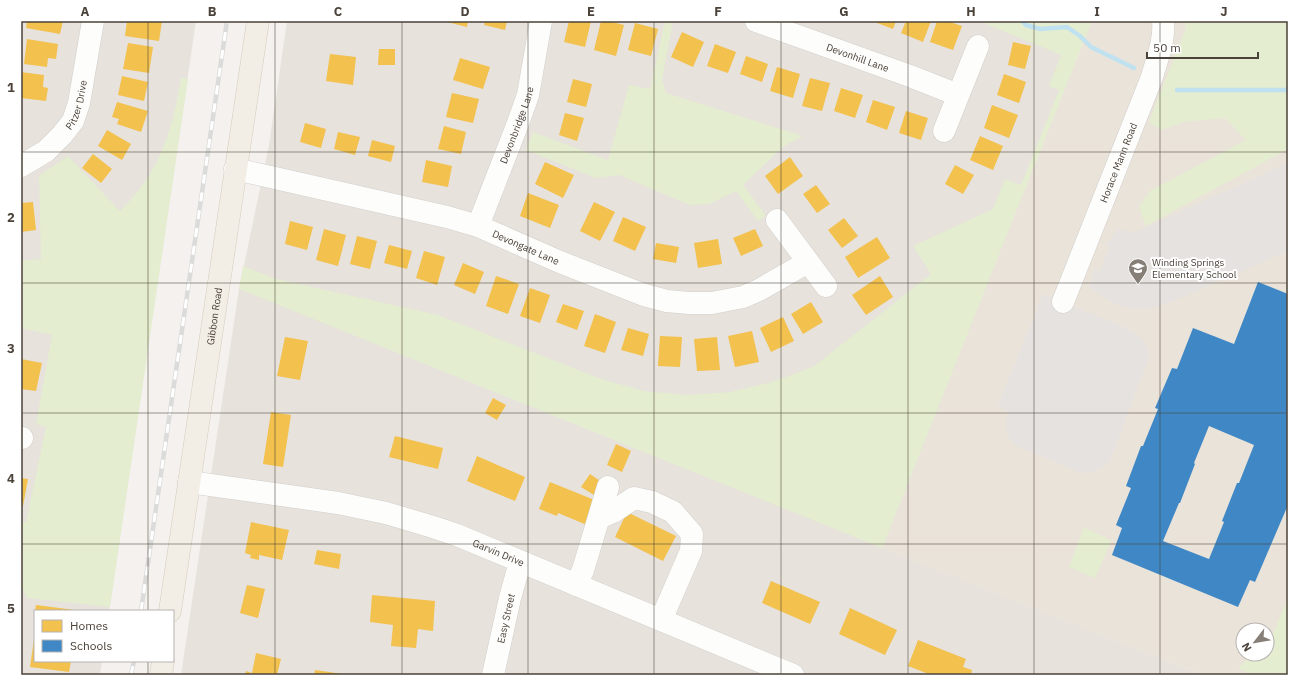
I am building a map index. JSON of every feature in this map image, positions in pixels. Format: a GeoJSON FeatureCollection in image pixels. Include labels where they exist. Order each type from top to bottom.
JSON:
{"type":"FeatureCollection","features":[{"type":"Feature","properties":{"kind":"main road","name":"Gibbon Road"},"geometry":{"type":"LineString","coordinates":[[170,610],[258,21]]}},
{"type":"Feature","properties":{"kind":"main road"},"geometry":{"type":"LineString","coordinates":[[161,675],[163,662]]}},
{"type":"Feature","properties":{"kind":"street","name":"Pitzer Drive"},"geometry":{"type":"LineString","coordinates":[[21,166],[46,151],[62,136],[73,121],[79,103],[93,21]]}},
{"type":"Feature","properties":{"kind":"street","name":"Devonbridge Lane"},"geometry":{"type":"LineString","coordinates":[[478,226],[528,95],[542,21]]}},
{"type":"Feature","properties":{"kind":"street","name":"Devonhill Lane"},"geometry":{"type":"LineString","coordinates":[[756,21],[910,76],[958,95]]}},
{"type":"Feature","properties":{"kind":"street","name":"Horace Mann Road"},"geometry":{"type":"LineString","coordinates":[[1063,302],[1152,77],[1160,49],[1164,26],[1163,21]]}},
{"type":"Feature","properties":{"kind":"street"},"geometry":{"type":"LineString","coordinates":[[944,131],[978,46]]}},
{"type":"Feature","properties":{"kind":"street","name":"Devongate Lane"},"geometry":{"type":"LineString","coordinates":[[235,169],[447,217],[478,226],[560,262],[644,296],[667,301],[712,303],[743,297],[759,290],[808,262]]}},
{"type":"Feature","properties":{"kind":"street"},"geometry":{"type":"LineString","coordinates":[[777,220],[826,286]]}},
{"type":"Feature","properties":{"kind":"street","name":"Garvin Drive"},"geometry":{"type":"LineString","coordinates":[[189,482],[338,503],[386,513],[434,527],[793,675]]}},
{"type":"Feature","properties":{"kind":"street"},"geometry":{"type":"LineString","coordinates":[[576,585],[583,570],[608,487]]}},
{"type":"Feature","properties":{"kind":"street"},"geometry":{"type":"LineString","coordinates":[[599,518],[613,512],[634,498],[652,502],[673,512],[692,534],[691,551],[661,620]]}},
{"type":"Feature","properties":{"kind":"street","name":"Easy Street"},"geometry":{"type":"LineString","coordinates":[[493,675],[510,598],[520,562]]}},
{"type":"Feature","properties":{"kind":"shaded area"},"geometry":{"type":"Polygon","coordinates":[[[21,21],[196,21],[109,610],[34,610],[34,662],[102,662],[100,675],[21,675],[21,21]]]}},
{"type":"Feature","properties":{"kind":"shaded area"},"geometry":{"type":"Polygon","coordinates":[[[287,21],[1092,21],[883,548],[1203,675],[181,675],[239,289],[269,145],[287,21]]]}},
{"type":"Feature","properties":{"kind":"shaded area","name":"Winding Springs Elementary School"},"geometry":{"type":"Polygon","coordinates":[[[1092,21],[1288,21],[1288,675],[1203,675],[882,548],[1092,21]]]}},
{"type":"Feature","properties":{"kind":"shaded area"},"geometry":{"type":"Polygon","coordinates":[[[1288,163],[1288,251],[1166,304],[1151,308],[1129,308],[1115,304],[1089,288],[1095,269],[1100,271],[1109,247],[1105,245],[1118,229],[1135,232],[1288,163]]]}},
{"type":"Feature","properties":{"kind":"shaded area"},"geometry":{"type":"Polygon","coordinates":[[[1043,294],[1133,331],[1143,340],[1148,351],[1148,360],[1111,458],[1106,465],[1099,470],[1081,473],[1015,445],[1009,438],[1006,430],[1008,412],[998,406],[1043,294]]]}},
{"type":"Feature","properties":{"kind":"green space"},"geometry":{"type":"Polygon","coordinates":[[[665,21],[673,21],[662,80],[666,93],[803,136],[784,146],[743,185],[766,216],[758,221],[736,191],[709,204],[690,205],[619,175],[596,178],[526,150],[533,132],[608,160],[629,85],[650,89],[665,21]]]}},
{"type":"Feature","properties":{"kind":"green space"},"geometry":{"type":"Polygon","coordinates":[[[979,21],[1092,21],[882,548],[239,289],[243,266],[276,279],[438,315],[601,379],[644,391],[687,395],[730,392],[772,382],[813,367],[931,274],[913,246],[993,209],[1005,179],[1021,185],[1059,90],[1049,86],[1061,55],[979,21]]]}},
{"type":"Feature","properties":{"kind":"green space"},"geometry":{"type":"Polygon","coordinates":[[[1184,21],[1288,21],[1288,149],[1146,226],[1139,207],[1150,191],[1246,140],[1225,118],[1184,122],[1161,130],[1149,122],[1186,28],[1184,21]]]}},
{"type":"Feature","properties":{"kind":"green space"},"geometry":{"type":"Polygon","coordinates":[[[181,78],[188,79],[110,607],[27,598],[21,585],[21,522],[26,522],[46,427],[36,424],[52,335],[21,328],[21,261],[41,259],[39,176],[68,156],[120,211],[143,184],[165,144],[173,118],[181,78]]]}},
{"type":"Feature","properties":{"kind":"green space"},"geometry":{"type":"Polygon","coordinates":[[[1084,527],[1111,541],[1095,578],[1069,567],[1084,527]]]}},
{"type":"Feature","properties":{"kind":"green space"},"geometry":{"type":"Polygon","coordinates":[[[1288,598],[1288,675],[1254,675],[1238,668],[1244,662],[1275,662],[1275,629],[1288,598]]]}},
{"type":"Feature","properties":{"kind":"building: Homes"},"geometry":{"type":"Polygon","coordinates":[[[27,21],[63,21],[60,34],[26,28],[27,21]]]}},
{"type":"Feature","properties":{"kind":"building: Homes"},"geometry":{"type":"Polygon","coordinates":[[[127,21],[162,21],[159,41],[125,36],[127,21]]]}},
{"type":"Feature","properties":{"kind":"building: Homes"},"geometry":{"type":"Polygon","coordinates":[[[443,21],[468,21],[467,27],[443,21]]]}},
{"type":"Feature","properties":{"kind":"building: Homes"},"geometry":{"type":"Polygon","coordinates":[[[485,21],[507,21],[505,30],[484,25],[485,21]]]}},
{"type":"Feature","properties":{"kind":"building: Homes"},"geometry":{"type":"Polygon","coordinates":[[[569,21],[591,21],[585,47],[564,42],[569,21]]]}},
{"type":"Feature","properties":{"kind":"building: Homes"},"geometry":{"type":"Polygon","coordinates":[[[601,21],[624,25],[616,56],[594,50],[601,21]]]}},
{"type":"Feature","properties":{"kind":"building: Homes"},"geometry":{"type":"Polygon","coordinates":[[[872,21],[896,21],[893,29],[872,21]]]}},
{"type":"Feature","properties":{"kind":"building: Homes"},"geometry":{"type":"Polygon","coordinates":[[[906,21],[931,21],[923,42],[901,33],[906,21]]]}},
{"type":"Feature","properties":{"kind":"building: Homes"},"geometry":{"type":"Polygon","coordinates":[[[937,21],[947,21],[962,26],[953,50],[930,42],[937,21]]]}},
{"type":"Feature","properties":{"kind":"building: Homes"},"geometry":{"type":"Polygon","coordinates":[[[635,23],[658,29],[651,56],[628,50],[635,23]]]}},
{"type":"Feature","properties":{"kind":"building: Homes"},"geometry":{"type":"Polygon","coordinates":[[[682,32],[704,42],[693,67],[671,57],[682,32]]]}},
{"type":"Feature","properties":{"kind":"building: Homes"},"geometry":{"type":"Polygon","coordinates":[[[27,39],[58,44],[56,59],[48,58],[47,67],[24,64],[27,39]]]}},
{"type":"Feature","properties":{"kind":"building: Homes"},"geometry":{"type":"Polygon","coordinates":[[[1013,42],[1031,46],[1025,69],[1008,65],[1013,42]]]}},
{"type":"Feature","properties":{"kind":"building: Homes"},"geometry":{"type":"Polygon","coordinates":[[[128,43],[153,47],[149,73],[123,69],[128,43]]]}},
{"type":"Feature","properties":{"kind":"building: Homes"},"geometry":{"type":"Polygon","coordinates":[[[715,44],[736,52],[728,73],[707,66],[715,44]]]}},
{"type":"Feature","properties":{"kind":"building: Homes"},"geometry":{"type":"Polygon","coordinates":[[[379,49],[395,49],[395,65],[378,65],[379,49]]]}},
{"type":"Feature","properties":{"kind":"building: Homes"},"geometry":{"type":"Polygon","coordinates":[[[330,54],[356,57],[353,85],[326,81],[330,54]]]}},
{"type":"Feature","properties":{"kind":"building: Homes"},"geometry":{"type":"Polygon","coordinates":[[[746,56],[768,64],[762,82],[740,74],[746,56]]]}},
{"type":"Feature","properties":{"kind":"building: Homes"},"geometry":{"type":"Polygon","coordinates":[[[460,58],[490,67],[483,89],[453,80],[460,58]]]}},
{"type":"Feature","properties":{"kind":"building: Homes"},"geometry":{"type":"Polygon","coordinates":[[[777,67],[800,74],[793,98],[770,91],[777,67]]]}},
{"type":"Feature","properties":{"kind":"building: Homes"},"geometry":{"type":"Polygon","coordinates":[[[21,72],[44,75],[43,87],[48,88],[46,101],[21,98],[21,72]]]}},
{"type":"Feature","properties":{"kind":"building: Homes"},"geometry":{"type":"Polygon","coordinates":[[[1004,74],[1026,82],[1019,103],[997,95],[1004,74]]]}},
{"type":"Feature","properties":{"kind":"building: Homes"},"geometry":{"type":"Polygon","coordinates":[[[122,76],[148,82],[144,101],[118,95],[122,76]]]}},
{"type":"Feature","properties":{"kind":"building: Homes"},"geometry":{"type":"Polygon","coordinates":[[[810,78],[830,83],[822,111],[802,106],[810,78]]]}},
{"type":"Feature","properties":{"kind":"building: Homes"},"geometry":{"type":"Polygon","coordinates":[[[573,79],[592,84],[586,107],[567,102],[573,79]]]}},
{"type":"Feature","properties":{"kind":"building: Homes"},"geometry":{"type":"Polygon","coordinates":[[[841,88],[863,95],[855,118],[834,111],[841,88]]]}},
{"type":"Feature","properties":{"kind":"building: Homes"},"geometry":{"type":"Polygon","coordinates":[[[452,93],[479,99],[473,123],[446,117],[452,93]]]}},
{"type":"Feature","properties":{"kind":"building: Homes"},"geometry":{"type":"Polygon","coordinates":[[[873,100],[895,107],[887,130],[866,122],[873,100]]]}},
{"type":"Feature","properties":{"kind":"building: Homes"},"geometry":{"type":"Polygon","coordinates":[[[117,102],[148,111],[141,132],[117,124],[119,119],[112,117],[117,102]]]}},
{"type":"Feature","properties":{"kind":"building: Homes"},"geometry":{"type":"Polygon","coordinates":[[[992,105],[1018,115],[1009,138],[984,128],[992,105]]]}},
{"type":"Feature","properties":{"kind":"building: Homes"},"geometry":{"type":"Polygon","coordinates":[[[906,111],[928,118],[921,140],[899,133],[906,111]]]}},
{"type":"Feature","properties":{"kind":"building: Homes"},"geometry":{"type":"Polygon","coordinates":[[[565,113],[584,118],[577,141],[559,135],[565,113]]]}},
{"type":"Feature","properties":{"kind":"building: Homes"},"geometry":{"type":"Polygon","coordinates":[[[305,123],[326,129],[321,148],[300,142],[305,123]]]}},
{"type":"Feature","properties":{"kind":"building: Homes"},"geometry":{"type":"Polygon","coordinates":[[[444,126],[466,132],[461,154],[438,149],[444,126]]]}},
{"type":"Feature","properties":{"kind":"building: Homes"},"geometry":{"type":"Polygon","coordinates":[[[107,130],[131,144],[122,160],[98,146],[107,130]]]}},
{"type":"Feature","properties":{"kind":"building: Homes"},"geometry":{"type":"Polygon","coordinates":[[[338,132],[360,137],[355,155],[334,149],[338,132]]]}},
{"type":"Feature","properties":{"kind":"building: Homes"},"geometry":{"type":"Polygon","coordinates":[[[980,136],[1003,146],[993,170],[970,160],[980,136]]]}},
{"type":"Feature","properties":{"kind":"building: Homes"},"geometry":{"type":"Polygon","coordinates":[[[372,140],[395,146],[391,162],[368,156],[372,140]]]}},
{"type":"Feature","properties":{"kind":"building: Homes"},"geometry":{"type":"Polygon","coordinates":[[[93,154],[112,169],[101,183],[82,168],[93,154]]]}},
{"type":"Feature","properties":{"kind":"building: Homes"},"geometry":{"type":"Polygon","coordinates":[[[790,157],[803,176],[778,194],[765,176],[790,157]]]}},
{"type":"Feature","properties":{"kind":"building: Homes"},"geometry":{"type":"Polygon","coordinates":[[[426,160],[452,166],[448,187],[422,182],[426,160]]]}},
{"type":"Feature","properties":{"kind":"building: Homes"},"geometry":{"type":"Polygon","coordinates":[[[545,162],[574,175],[563,198],[535,184],[545,162]]]}},
{"type":"Feature","properties":{"kind":"building: Homes"},"geometry":{"type":"Polygon","coordinates":[[[955,165],[974,175],[963,194],[945,184],[955,165]]]}},
{"type":"Feature","properties":{"kind":"building: Homes"},"geometry":{"type":"Polygon","coordinates":[[[816,185],[830,204],[817,213],[803,194],[816,185]]]}},
{"type":"Feature","properties":{"kind":"building: Homes"},"geometry":{"type":"Polygon","coordinates":[[[528,193],[559,205],[550,228],[520,216],[528,193]]]}},
{"type":"Feature","properties":{"kind":"building: Homes"},"geometry":{"type":"Polygon","coordinates":[[[33,202],[36,230],[21,232],[21,203],[33,202]]]}},
{"type":"Feature","properties":{"kind":"building: Homes"},"geometry":{"type":"Polygon","coordinates":[[[594,202],[615,212],[600,241],[580,231],[594,202]]]}},
{"type":"Feature","properties":{"kind":"building: Homes"},"geometry":{"type":"Polygon","coordinates":[[[623,217],[646,227],[635,251],[613,241],[623,217]]]}},
{"type":"Feature","properties":{"kind":"building: Homes"},"geometry":{"type":"Polygon","coordinates":[[[844,218],[858,236],[842,248],[828,230],[844,218]]]}},
{"type":"Feature","properties":{"kind":"building: Homes"},"geometry":{"type":"Polygon","coordinates":[[[290,221],[313,227],[307,250],[285,244],[290,221]]]}},
{"type":"Feature","properties":{"kind":"building: Homes"},"geometry":{"type":"Polygon","coordinates":[[[324,229],[346,235],[338,266],[316,260],[324,229]]]}},
{"type":"Feature","properties":{"kind":"building: Homes"},"geometry":{"type":"Polygon","coordinates":[[[755,229],[763,246],[741,256],[733,238],[755,229]]]}},
{"type":"Feature","properties":{"kind":"building: Homes"},"geometry":{"type":"Polygon","coordinates":[[[357,236],[377,241],[370,269],[350,264],[357,236]]]}},
{"type":"Feature","properties":{"kind":"building: Homes"},"geometry":{"type":"Polygon","coordinates":[[[877,237],[890,258],[858,278],[845,257],[877,237]]]}},
{"type":"Feature","properties":{"kind":"building: Homes"},"geometry":{"type":"Polygon","coordinates":[[[718,239],[722,264],[698,268],[694,243],[718,239]]]}},
{"type":"Feature","properties":{"kind":"building: Homes"},"geometry":{"type":"Polygon","coordinates":[[[656,243],[679,247],[676,263],[653,259],[656,243]]]}},
{"type":"Feature","properties":{"kind":"building: Homes"},"geometry":{"type":"Polygon","coordinates":[[[389,245],[412,251],[407,269],[384,263],[389,245]]]}},
{"type":"Feature","properties":{"kind":"building: Homes"},"geometry":{"type":"Polygon","coordinates":[[[424,251],[445,257],[437,285],[416,278],[424,251]]]}},
{"type":"Feature","properties":{"kind":"building: Homes"},"geometry":{"type":"Polygon","coordinates":[[[463,263],[484,272],[475,294],[454,285],[463,263]]]}},
{"type":"Feature","properties":{"kind":"building: Homes"},"geometry":{"type":"Polygon","coordinates":[[[496,276],[519,284],[508,314],[486,306],[496,276]]]}},
{"type":"Feature","properties":{"kind":"building: Homes"},"geometry":{"type":"Polygon","coordinates":[[[880,276],[893,297],[866,315],[852,295],[880,276]]]}},
{"type":"Feature","properties":{"kind":"building: Homes"},"geometry":{"type":"Polygon","coordinates":[[[530,288],[550,295],[540,323],[520,316],[530,288]]]}},
{"type":"Feature","properties":{"kind":"building: Homes"},"geometry":{"type":"Polygon","coordinates":[[[811,302],[823,322],[803,334],[791,314],[811,302]]]}},
{"type":"Feature","properties":{"kind":"building: Homes"},"geometry":{"type":"Polygon","coordinates":[[[563,304],[584,311],[577,330],[556,322],[563,304]]]}},
{"type":"Feature","properties":{"kind":"building: Homes"},"geometry":{"type":"Polygon","coordinates":[[[595,314],[616,322],[605,353],[584,346],[595,314]]]}},
{"type":"Feature","properties":{"kind":"building: Homes"},"geometry":{"type":"Polygon","coordinates":[[[783,317],[794,341],[771,352],[760,328],[783,317]]]}},
{"type":"Feature","properties":{"kind":"building: Homes"},"geometry":{"type":"Polygon","coordinates":[[[628,328],[649,334],[643,356],[621,350],[628,328]]]}},
{"type":"Feature","properties":{"kind":"building: Homes"},"geometry":{"type":"Polygon","coordinates":[[[752,331],[759,362],[735,367],[728,336],[752,331]]]}},
{"type":"Feature","properties":{"kind":"building: Homes"},"geometry":{"type":"Polygon","coordinates":[[[660,336],[682,337],[680,367],[658,366],[660,336]]]}},
{"type":"Feature","properties":{"kind":"building: Homes"},"geometry":{"type":"Polygon","coordinates":[[[285,337],[308,341],[300,380],[277,376],[285,337]]]}},
{"type":"Feature","properties":{"kind":"building: Homes"},"geometry":{"type":"Polygon","coordinates":[[[717,337],[720,370],[697,371],[694,339],[717,337]]]}},
{"type":"Feature","properties":{"kind":"building: Homes"},"geometry":{"type":"Polygon","coordinates":[[[21,359],[42,363],[36,391],[21,389],[21,359]]]}},
{"type":"Feature","properties":{"kind":"building: Homes"},"geometry":{"type":"Polygon","coordinates":[[[493,398],[506,405],[497,420],[485,413],[493,398]]]}},
{"type":"Feature","properties":{"kind":"building: Homes"},"geometry":{"type":"Polygon","coordinates":[[[271,412],[291,415],[283,467],[263,464],[271,412]]]}},
{"type":"Feature","properties":{"kind":"building: Homes"},"geometry":{"type":"Polygon","coordinates":[[[395,436],[443,448],[438,469],[389,457],[395,436]]]}},
{"type":"Feature","properties":{"kind":"building: Homes"},"geometry":{"type":"Polygon","coordinates":[[[616,444],[631,451],[622,472],[607,465],[616,444]]]}},
{"type":"Feature","properties":{"kind":"building: Homes"},"geometry":{"type":"Polygon","coordinates":[[[477,456],[525,477],[515,501],[467,481],[477,456]]]}},
{"type":"Feature","properties":{"kind":"building: Homes"},"geometry":{"type":"Polygon","coordinates":[[[590,474],[603,483],[594,495],[581,487],[590,474]]]}},
{"type":"Feature","properties":{"kind":"building: Homes"},"geometry":{"type":"Polygon","coordinates":[[[21,478],[28,479],[23,506],[21,506],[21,478]]]}},
{"type":"Feature","properties":{"kind":"building: Homes"},"geometry":{"type":"Polygon","coordinates":[[[550,482],[597,501],[587,525],[558,513],[557,516],[539,509],[550,482]]]}},
{"type":"Feature","properties":{"kind":"building: Homes"},"geometry":{"type":"Polygon","coordinates":[[[627,512],[676,536],[663,561],[615,537],[627,512]]]}},
{"type":"Feature","properties":{"kind":"building: Homes"},"geometry":{"type":"Polygon","coordinates":[[[251,522],[289,530],[282,560],[259,555],[259,560],[250,558],[251,555],[245,553],[251,522]]]}},
{"type":"Feature","properties":{"kind":"building: Homes"},"geometry":{"type":"Polygon","coordinates":[[[317,550],[341,554],[339,569],[314,564],[317,550]]]}},
{"type":"Feature","properties":{"kind":"building: Homes"},"geometry":{"type":"Polygon","coordinates":[[[771,581],[820,602],[810,624],[762,603],[771,581]]]}},
{"type":"Feature","properties":{"kind":"building: Homes"},"geometry":{"type":"Polygon","coordinates":[[[247,585],[265,589],[258,618],[240,613],[247,585]]]}},
{"type":"Feature","properties":{"kind":"building: Homes"},"geometry":{"type":"Polygon","coordinates":[[[372,595],[435,601],[433,631],[418,629],[416,648],[391,646],[393,625],[370,622],[372,595]]]}},
{"type":"Feature","properties":{"kind":"building: Homes"},"geometry":{"type":"Polygon","coordinates":[[[36,605],[75,610],[35,610],[36,605]]]}},
{"type":"Feature","properties":{"kind":"building: Homes"},"geometry":{"type":"Polygon","coordinates":[[[850,608],[897,630],[885,655],[839,634],[850,608]]]}},
{"type":"Feature","properties":{"kind":"building: Homes"},"geometry":{"type":"Polygon","coordinates":[[[34,639],[34,662],[71,662],[69,672],[30,667],[34,639]]]}},
{"type":"Feature","properties":{"kind":"building: Homes"},"geometry":{"type":"Polygon","coordinates":[[[918,640],[966,659],[963,667],[972,670],[971,675],[931,675],[908,666],[918,640]]]}},
{"type":"Feature","properties":{"kind":"building: Homes"},"geometry":{"type":"Polygon","coordinates":[[[256,653],[281,659],[277,675],[245,675],[246,671],[252,673],[256,653]]]}},
{"type":"Feature","properties":{"kind":"building: Homes"},"geometry":{"type":"Polygon","coordinates":[[[315,670],[343,674],[343,675],[314,675],[315,670]]]}},
{"type":"Feature","properties":{"kind":"building: Schools"},"geometry":{"type":"Polygon","coordinates":[[[1258,282],[1288,294],[1288,505],[1255,582],[1250,580],[1238,607],[1112,555],[1122,528],[1116,525],[1131,488],[1126,486],[1141,446],[1143,446],[1158,409],[1155,408],[1172,368],[1177,369],[1193,328],[1234,344],[1258,282]],[[1209,426],[1180,503],[1163,541],[1209,559],[1224,522],[1222,521],[1237,483],[1239,483],[1254,445],[1209,426]]]}},
{"type":"Feature","properties":{"kind":"waterway"},"geometry":{"type":"LineString","coordinates":[[1022,21],[1026,25],[1040,29],[1067,27],[1080,36],[1091,47],[1134,68]]}},
{"type":"Feature","properties":{"kind":"waterway"},"geometry":{"type":"LineString","coordinates":[[1177,90],[1288,90]]}},
{"type":"Feature","properties":{"kind":"railway"},"geometry":{"type":"LineString","coordinates":[[141,610],[227,21]]}},
{"type":"Feature","properties":{"kind":"railway"},"geometry":{"type":"LineString","coordinates":[[131,675],[134,662]]}},
{"type":"Feature","properties":{"kind":"place","name":"Winding Springs Elementary School"},"geometry":{"type":"Point","coordinates":[1138,285]}}]}
